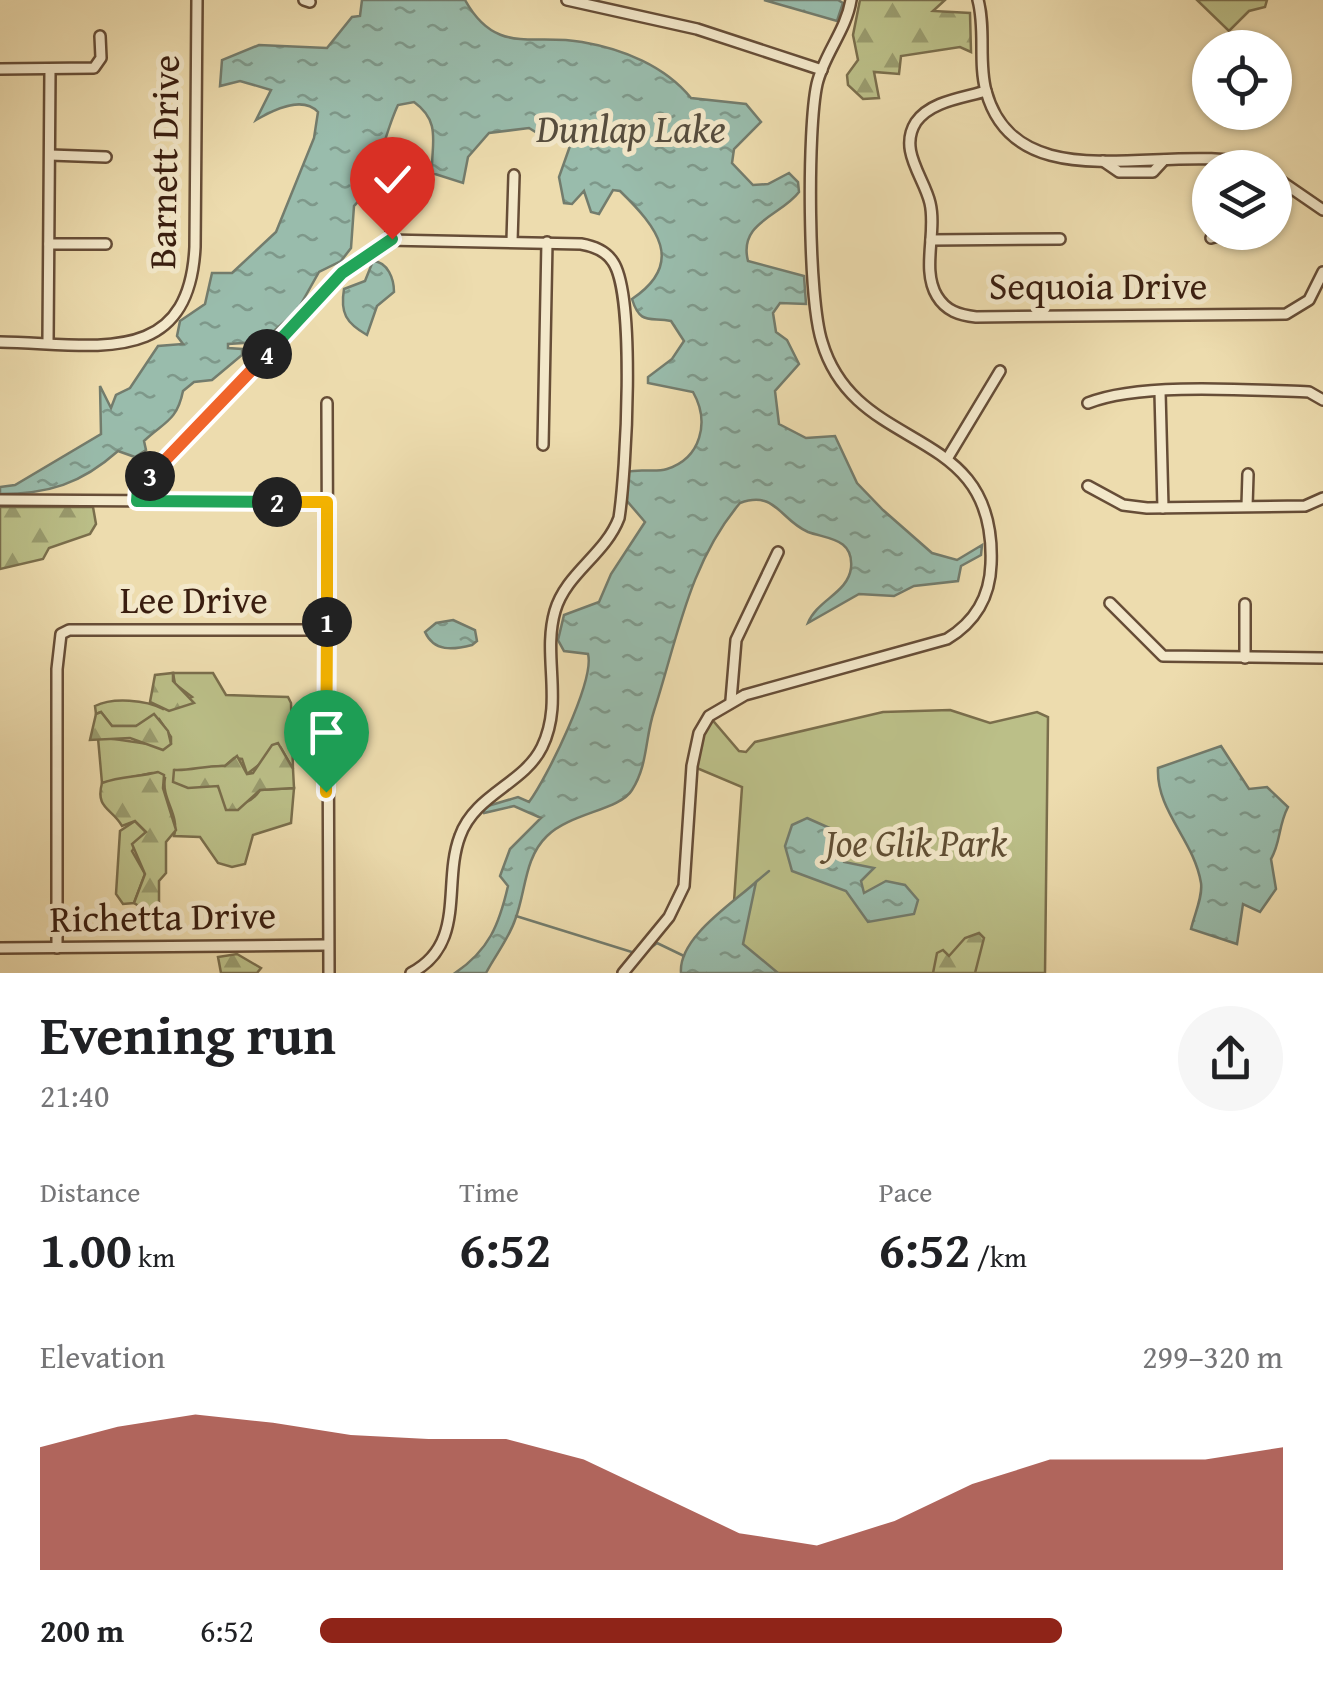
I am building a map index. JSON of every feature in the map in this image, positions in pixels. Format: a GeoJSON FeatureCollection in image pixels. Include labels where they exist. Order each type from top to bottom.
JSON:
{"type":"FeatureCollection","features":[{"type":"Feature","properties":{"kind":"street","name":"Barnett Drive"},"geometry":{"type":"LineString","coordinates":[[0,342],[140,342],[167,325],[185,304],[194,275],[197,0]]}},
{"type":"Feature","properties":{"kind":"street"},"geometry":{"type":"LineString","coordinates":[[568,0],[697,29],[822,70]]}},
{"type":"Feature","properties":{"kind":"street"},"geometry":{"type":"LineString","coordinates":[[623,973],[678,900],[688,871],[694,748],[710,716],[731,700],[939,643],[974,617],[990,577],[990,521],[978,488],[947,459],[853,396],[836,375],[821,340],[816,310],[813,131],[822,70],[842,33],[851,0]]}},
{"type":"Feature","properties":{"kind":"street"},"geometry":{"type":"LineString","coordinates":[[978,0],[986,91],[1010,130],[1036,150],[1064,160],[1192,160]]}},
{"type":"Feature","properties":{"kind":"street"},"geometry":{"type":"LineString","coordinates":[[0,69],[94,68],[101,58],[100,36]]}},
{"type":"Feature","properties":{"kind":"street"},"geometry":{"type":"LineString","coordinates":[[48,342],[50,70]]}},
{"type":"Feature","properties":{"kind":"street","name":"Sequoia Drive"},"geometry":{"type":"LineString","coordinates":[[986,91],[934,107],[914,128],[910,153],[930,204],[930,278],[937,297],[951,311],[976,317],[1286,314],[1309,300],[1323,272]]}},
{"type":"Feature","properties":{"kind":"street"},"geometry":{"type":"LineString","coordinates":[[392,239],[391,216],[407,149]]}},
{"type":"Feature","properties":{"kind":"street"},"geometry":{"type":"LineString","coordinates":[[50,156],[106,157]]}},
{"type":"Feature","properties":{"kind":"street"},"geometry":{"type":"LineString","coordinates":[[512,241],[514,175]]}},
{"type":"Feature","properties":{"kind":"street"},"geometry":{"type":"LineString","coordinates":[[1292,190],[1323,210]]}},
{"type":"Feature","properties":{"kind":"street"},"geometry":{"type":"LineString","coordinates":[[137,501],[140,485],[342,273],[392,239],[546,242],[594,247],[614,263],[625,319],[619,518],[609,540],[573,579],[556,608],[554,698],[543,744],[533,760],[480,805],[466,824],[455,856],[448,929],[434,954],[411,973]]}},
{"type":"Feature","properties":{"kind":"street"},"geometry":{"type":"LineString","coordinates":[[931,240],[1060,239]]}},
{"type":"Feature","properties":{"kind":"street"},"geometry":{"type":"LineString","coordinates":[[543,444],[546,242]]}},
{"type":"Feature","properties":{"kind":"street"},"geometry":{"type":"LineString","coordinates":[[49,244],[106,244]]}},
{"type":"Feature","properties":{"kind":"street"},"geometry":{"type":"LineString","coordinates":[[947,459],[1000,370]]}},
{"type":"Feature","properties":{"kind":"street"},"geometry":{"type":"LineString","coordinates":[[1088,403],[1112,395],[1160,392],[1310,392],[1323,400]]}},
{"type":"Feature","properties":{"kind":"street"},"geometry":{"type":"LineString","coordinates":[[1160,392],[1163,508]]}},
{"type":"Feature","properties":{"kind":"street"},"geometry":{"type":"LineString","coordinates":[[327,403],[329,973]]}},
{"type":"Feature","properties":{"kind":"street"},"geometry":{"type":"LineString","coordinates":[[1246,506],[1248,474]]}},
{"type":"Feature","properties":{"kind":"street"},"geometry":{"type":"LineString","coordinates":[[1088,486],[1123,505],[1163,508],[1304,506],[1323,498]]}},
{"type":"Feature","properties":{"kind":"street"},"geometry":{"type":"LineString","coordinates":[[0,500],[327,502]]}},
{"type":"Feature","properties":{"kind":"street"},"geometry":{"type":"LineString","coordinates":[[731,700],[736,640],[778,552]]}},
{"type":"Feature","properties":{"kind":"street"},"geometry":{"type":"LineString","coordinates":[[1110,602],[1163,656],[1323,658]]}},
{"type":"Feature","properties":{"kind":"street"},"geometry":{"type":"LineString","coordinates":[[1245,604],[1245,658]]}},
{"type":"Feature","properties":{"kind":"street","name":"Lee Drive"},"geometry":{"type":"LineString","coordinates":[[57,948],[57,669],[61,634],[69,630],[327,630]]}},
{"type":"Feature","properties":{"kind":"street","name":"Richetta Drive"},"geometry":{"type":"LineString","coordinates":[[0,948],[326,946]]}},
{"type":"Feature","properties":{"kind":"green space"},"geometry":{"type":"Polygon","coordinates":[[[860,0],[945,0],[933,11],[970,13],[971,52],[960,47],[901,56],[899,74],[874,72],[879,98],[863,99],[848,85],[847,75],[858,60],[853,35],[860,0]]]}},
{"type":"Feature","properties":{"kind":"green space"},"geometry":{"type":"Polygon","coordinates":[[[1197,0],[1267,0],[1265,7],[1249,11],[1228,30],[1197,0]]]}},
{"type":"Feature","properties":{"kind":"green space"},"geometry":{"type":"Polygon","coordinates":[[[0,507],[93,507],[96,524],[90,534],[49,548],[43,559],[0,569],[0,507]]]}},
{"type":"Feature","properties":{"kind":"green space"},"geometry":{"type":"Polygon","coordinates":[[[173,673],[213,673],[226,695],[288,697],[291,703],[293,769],[281,748],[247,774],[242,759],[234,758],[225,766],[174,770],[218,786],[226,804],[246,802],[260,790],[294,788],[291,823],[253,835],[245,864],[232,867],[218,863],[200,837],[174,836],[175,821],[165,778],[152,773],[102,783],[98,738],[164,744],[171,743],[171,737],[159,719],[136,726],[112,726],[101,712],[96,714],[95,706],[129,701],[163,709],[192,697],[175,684],[173,673]]]}},
{"type":"Feature","properties":{"kind":"green space"},"geometry":{"type":"Polygon","coordinates":[[[173,673],[173,681],[194,703],[169,711],[150,702],[155,675],[173,673]]]}},
{"type":"Feature","properties":{"kind":"green space","name":"Joe Glik Park"},"geometry":{"type":"Polygon","coordinates":[[[950,710],[990,723],[1037,712],[1048,717],[1045,973],[729,973],[742,787],[692,766],[709,716],[739,751],[746,752],[755,742],[883,712],[950,710]]]}},
{"type":"Feature","properties":{"kind":"green space"},"geometry":{"type":"Polygon","coordinates":[[[101,712],[112,726],[136,726],[154,714],[168,731],[171,744],[163,750],[130,738],[90,740],[96,714],[101,712]]]}},
{"type":"Feature","properties":{"kind":"green space"},"geometry":{"type":"Polygon","coordinates":[[[278,743],[293,769],[294,788],[260,790],[238,810],[226,810],[218,786],[188,788],[173,782],[174,770],[225,766],[237,756],[247,774],[253,773],[272,745],[278,743]]]}},
{"type":"Feature","properties":{"kind":"green space"},"geometry":{"type":"Polygon","coordinates":[[[158,772],[164,775],[163,788],[176,830],[166,842],[166,873],[159,881],[159,903],[150,913],[134,903],[145,874],[132,844],[146,832],[135,821],[122,826],[103,803],[100,792],[102,783],[158,772]]]}},
{"type":"Feature","properties":{"kind":"green space"},"geometry":{"type":"Polygon","coordinates":[[[135,821],[146,832],[132,851],[145,874],[134,903],[123,904],[116,894],[120,831],[135,821]]]}},
{"type":"Feature","properties":{"kind":"green space"},"geometry":{"type":"Polygon","coordinates":[[[979,933],[984,938],[975,973],[933,973],[937,953],[943,950],[949,956],[965,938],[979,933]]]}},
{"type":"Feature","properties":{"kind":"green space"},"geometry":{"type":"Polygon","coordinates":[[[237,954],[261,968],[257,973],[221,973],[218,957],[237,954]]]}},
{"type":"Feature","properties":{"kind":"water","name":"Dunlap Lake"},"geometry":{"type":"Polygon","coordinates":[[[362,0],[465,0],[477,18],[502,36],[582,42],[613,49],[656,68],[691,98],[746,104],[761,122],[734,149],[732,163],[753,185],[768,184],[789,173],[798,182],[799,192],[755,228],[747,248],[748,261],[804,276],[806,304],[780,303],[773,313],[776,332],[787,340],[799,364],[775,391],[779,424],[806,438],[835,436],[857,483],[932,553],[957,560],[982,545],[981,555],[961,566],[958,581],[914,586],[894,596],[859,594],[808,623],[849,577],[848,551],[838,541],[799,527],[770,503],[740,503],[696,576],[651,721],[637,781],[626,797],[557,828],[539,845],[512,927],[486,973],[455,973],[491,936],[508,886],[500,876],[510,849],[541,818],[514,806],[484,813],[481,808],[518,797],[529,802],[568,729],[584,685],[588,654],[564,651],[558,640],[564,615],[599,602],[611,574],[645,522],[627,501],[627,472],[662,470],[679,464],[695,448],[701,427],[693,392],[648,383],[648,377],[672,359],[684,341],[671,321],[646,318],[635,307],[632,299],[649,286],[662,258],[654,232],[620,191],[613,190],[599,214],[591,212],[584,191],[572,204],[564,203],[559,177],[570,146],[564,140],[550,141],[529,128],[489,133],[468,157],[463,183],[432,173],[433,134],[428,117],[414,102],[398,105],[374,173],[354,206],[351,248],[341,261],[319,272],[297,311],[261,342],[228,344],[228,348],[242,349],[242,355],[212,380],[194,382],[183,391],[173,415],[144,441],[146,450],[135,457],[118,451],[91,472],[63,485],[0,494],[0,487],[15,485],[101,434],[100,386],[111,408],[116,395],[130,388],[158,346],[183,344],[177,336],[180,321],[205,304],[212,273],[232,273],[276,232],[314,138],[318,112],[296,104],[256,120],[271,90],[240,81],[220,86],[222,60],[259,45],[327,48],[352,17],[360,16],[362,0]]]}},
{"type":"Feature","properties":{"kind":"water","name":"Dunlap Lake"},"geometry":{"type":"Polygon","coordinates":[[[764,0],[838,0],[843,3],[837,21],[764,0]]]}},
{"type":"Feature","properties":{"kind":"water"},"geometry":{"type":"Polygon","coordinates":[[[373,261],[383,264],[389,272],[394,292],[377,306],[367,335],[346,316],[343,297],[344,289],[365,281],[373,261]]]}},
{"type":"Feature","properties":{"kind":"water"},"geometry":{"type":"Polygon","coordinates":[[[453,620],[475,630],[477,641],[465,647],[445,648],[429,639],[425,632],[436,623],[453,620]]]}},
{"type":"Feature","properties":{"kind":"water"},"geometry":{"type":"Polygon","coordinates":[[[1221,746],[1249,789],[1267,787],[1288,807],[1271,859],[1276,889],[1260,912],[1243,904],[1237,944],[1191,929],[1201,883],[1159,784],[1158,768],[1221,746]]]}},
{"type":"Feature","properties":{"kind":"water"},"geometry":{"type":"Polygon","coordinates":[[[807,818],[834,830],[844,862],[874,868],[861,881],[864,893],[886,881],[905,885],[918,900],[914,914],[868,922],[846,891],[792,871],[785,846],[792,825],[807,818]]]}},
{"type":"Feature","properties":{"kind":"water"},"geometry":{"type":"Polygon","coordinates":[[[756,882],[743,944],[778,973],[681,973],[682,960],[697,934],[756,882]]]}},
{"type":"Feature","properties":{"kind":"waterway"},"geometry":{"type":"LineString","coordinates":[[756,882],[769,871]]}},
{"type":"Feature","properties":{"kind":"waterway"},"geometry":{"type":"LineString","coordinates":[[516,916],[635,953]]}},
{"type":"Feature","properties":{"kind":"waterway"},"geometry":{"type":"LineString","coordinates":[[643,954],[657,943],[684,956]]}},
{"type":"Feature","properties":{"kind":"route"},"geometry":{"type":"LineString","coordinates":[[326,792],[327,502],[137,501],[137,492],[342,273],[392,239]]}}]}
